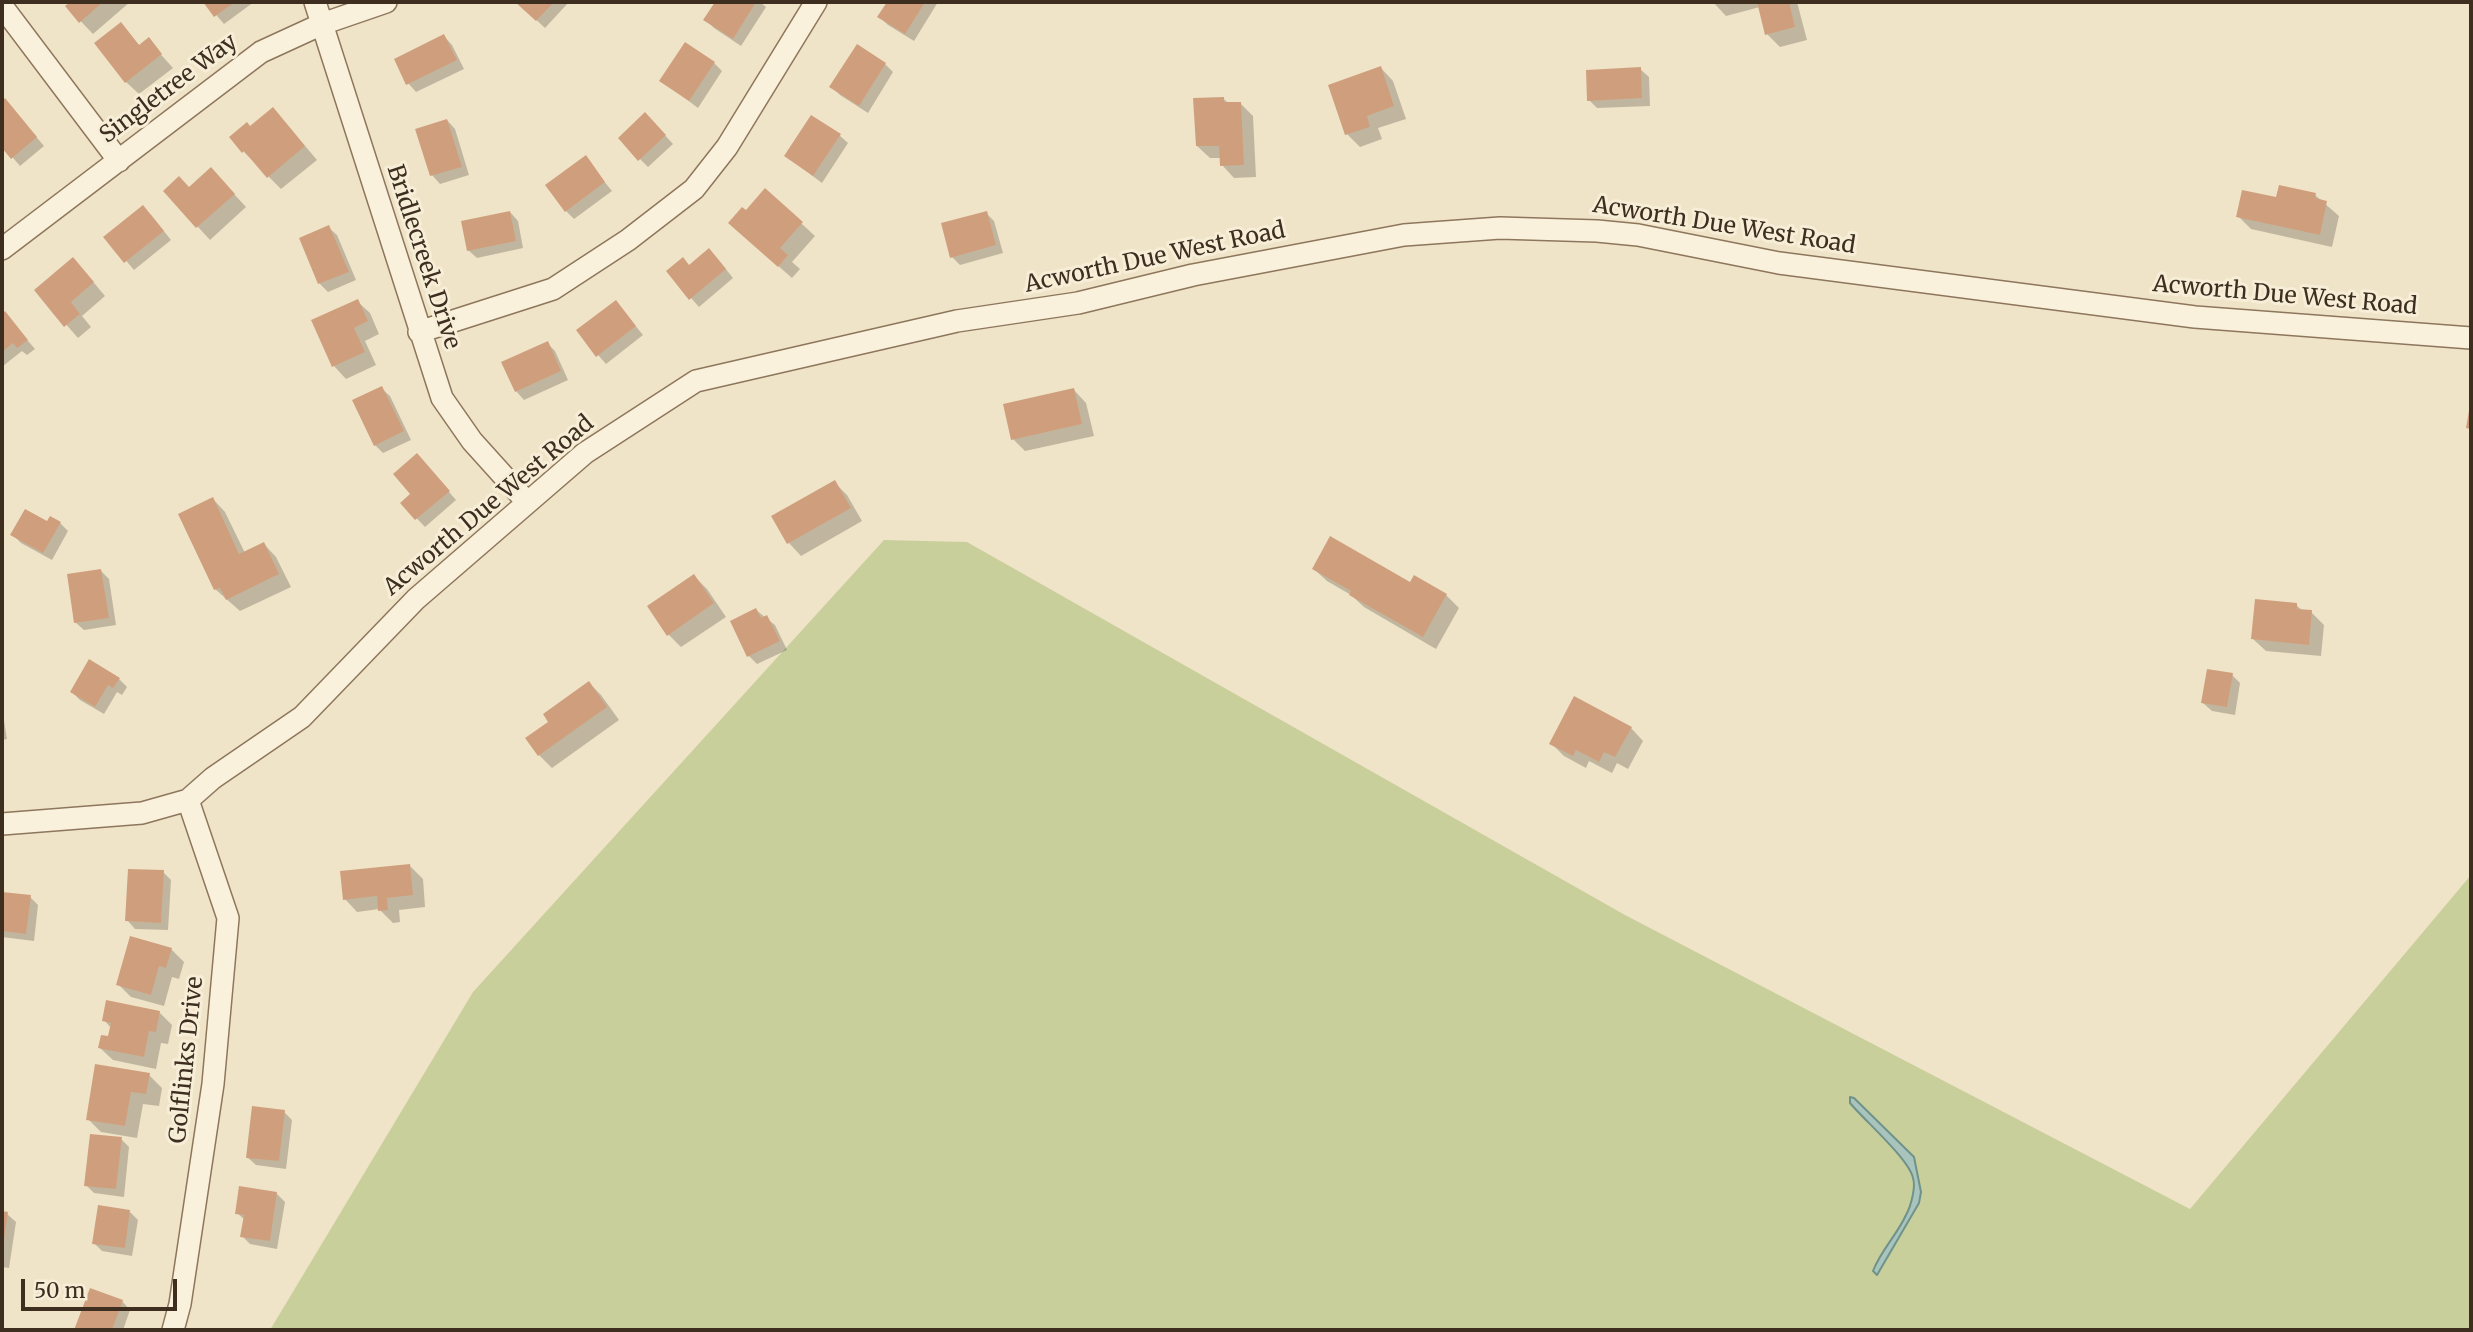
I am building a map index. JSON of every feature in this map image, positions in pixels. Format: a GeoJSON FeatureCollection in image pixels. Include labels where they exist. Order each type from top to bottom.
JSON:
{"type":"FeatureCollection","features":[{"type":"Feature","properties":{"kind":"street","name":"Bridlecreek Drive"},"geometry":{"type":"LineString","coordinates":[[316,2],[442,398],[472,442],[527,502]]}},
{"type":"Feature","properties":{"kind":"street","name":"Singletree Way"},"geometry":{"type":"LineString","coordinates":[[2,249],[261,52],[322,24],[386,2]]}},
{"type":"Feature","properties":{"kind":"street"},"geometry":{"type":"LineString","coordinates":[[419,332],[553,289],[628,240],[694,189],[727,147],[816,2]]}},
{"type":"Feature","properties":{"kind":"street"},"geometry":{"type":"LineString","coordinates":[[2,6],[119,161]]}},
{"type":"Feature","properties":{"kind":"street","name":"Acworth Due West Road"},"geometry":{"type":"LineString","coordinates":[[2,824],[142,813],[188,800],[213,778],[302,717],[416,599],[585,453],[695,381],[957,321],[1078,303],[1206,273],[1404,235],[1500,228],[1638,235],[1779,263],[2195,317],[2471,338]]}},
{"type":"Feature","properties":{"kind":"street","name":"Golflinks Drive"},"geometry":{"type":"LineString","coordinates":[[173,1330],[180,1304],[213,1084],[228,918],[188,800]]}},
{"type":"Feature","properties":{"kind":"green space"},"geometry":{"type":"Polygon","coordinates":[[[884,540],[967,542],[1625,915],[2190,1209],[2471,875],[2471,1330],[270,1330],[473,992],[884,540]]]}},
{"type":"Feature","properties":{"kind":"water"},"geometry":{"type":"Polygon","coordinates":[[[1850,1097],[1914,1157],[1921,1192],[1919,1203],[1877,1275],[1873,1271],[1876,1263],[1908,1211],[1914,1182],[1910,1170],[1850,1103],[1850,1097]]]}},
{"type":"Feature","properties":{"kind":"building"},"geometry":{"type":"Polygon","coordinates":[[[70,2],[103,2],[79,23],[65,6],[70,2]]]}},
{"type":"Feature","properties":{"kind":"building"},"geometry":{"type":"Polygon","coordinates":[[[203,2],[235,2],[214,17],[203,2]]]}},
{"type":"Feature","properties":{"kind":"building"},"geometry":{"type":"Polygon","coordinates":[[[515,2],[554,2],[536,21],[515,2]]]}},
{"type":"Feature","properties":{"kind":"building"},"geometry":{"type":"Polygon","coordinates":[[[715,2],[756,2],[733,39],[703,20],[715,2]]]}},
{"type":"Feature","properties":{"kind":"building"},"geometry":{"type":"Polygon","coordinates":[[[887,2],[925,2],[905,34],[877,17],[887,2]]]}},
{"type":"Feature","properties":{"kind":"building"},"geometry":{"type":"Polygon","coordinates":[[[1757,2],[1789,2],[1795,27],[1765,35],[1757,2]]]}},
{"type":"Feature","properties":{"kind":"building"},"geometry":{"type":"Polygon","coordinates":[[[121,22],[139,45],[149,37],[162,54],[125,83],[94,43],[121,22]]]}},
{"type":"Feature","properties":{"kind":"building"},"geometry":{"type":"Polygon","coordinates":[[[444,34],[457,60],[406,85],[394,59],[444,34]]]}},
{"type":"Feature","properties":{"kind":"building"},"geometry":{"type":"Polygon","coordinates":[[[685,42],[715,62],[689,101],[659,81],[685,42]]]}},
{"type":"Feature","properties":{"kind":"building"},"geometry":{"type":"Polygon","coordinates":[[[857,44],[886,63],[859,106],[829,87],[857,44]]]}},
{"type":"Feature","properties":{"kind":"building"},"geometry":{"type":"Polygon","coordinates":[[[1381,66],[1394,106],[1367,116],[1370,127],[1345,135],[1328,85],[1381,66]]]}},
{"type":"Feature","properties":{"kind":"building"},"geometry":{"type":"Polygon","coordinates":[[[1641,67],[1642,98],[1587,101],[1586,70],[1641,67]]]}},
{"type":"Feature","properties":{"kind":"building"},"geometry":{"type":"Polygon","coordinates":[[[1224,97],[1224,102],[1241,102],[1244,165],[1220,166],[1219,146],[1196,146],[1193,98],[1224,97]]]}},
{"type":"Feature","properties":{"kind":"building"},"geometry":{"type":"Polygon","coordinates":[[[5,98],[37,137],[11,159],[2,148],[2,101],[5,98]]]}},
{"type":"Feature","properties":{"kind":"building"},"geometry":{"type":"Polygon","coordinates":[[[273,107],[305,146],[267,178],[229,137],[247,122],[250,126],[273,107]]]}},
{"type":"Feature","properties":{"kind":"building"},"geometry":{"type":"Polygon","coordinates":[[[645,112],[666,135],[638,161],[618,138],[645,112]]]}},
{"type":"Feature","properties":{"kind":"building"},"geometry":{"type":"Polygon","coordinates":[[[811,115],[841,134],[813,176],[784,156],[811,115]]]}},
{"type":"Feature","properties":{"kind":"building"},"geometry":{"type":"Polygon","coordinates":[[[447,119],[462,167],[430,176],[415,129],[447,119]]]}},
{"type":"Feature","properties":{"kind":"building"},"geometry":{"type":"Polygon","coordinates":[[[586,155],[605,182],[565,212],[545,185],[586,155]]]}},
{"type":"Feature","properties":{"kind":"building"},"geometry":{"type":"Polygon","coordinates":[[[211,167],[235,194],[196,228],[163,191],[179,176],[189,187],[211,167]]]}},
{"type":"Feature","properties":{"kind":"building"},"geometry":{"type":"Polygon","coordinates":[[[2279,185],[2316,193],[2315,198],[2327,201],[2320,235],[2236,217],[2242,190],[2276,197],[2279,185]]]}},
{"type":"Feature","properties":{"kind":"building"},"geometry":{"type":"Polygon","coordinates":[[[765,188],[803,222],[780,248],[788,255],[778,267],[728,223],[742,207],[746,210],[765,188]]]}},
{"type":"Feature","properties":{"kind":"building"},"geometry":{"type":"Polygon","coordinates":[[[143,205],[164,231],[124,263],[103,237],[143,205]]]}},
{"type":"Feature","properties":{"kind":"building"},"geometry":{"type":"Polygon","coordinates":[[[510,211],[516,241],[467,251],[461,221],[510,211]]]}},
{"type":"Feature","properties":{"kind":"building"},"geometry":{"type":"Polygon","coordinates":[[[987,211],[996,245],[950,258],[941,223],[987,211]]]}},
{"type":"Feature","properties":{"kind":"building"},"geometry":{"type":"Polygon","coordinates":[[[329,225],[349,272],[318,284],[299,238],[329,225]]]}},
{"type":"Feature","properties":{"kind":"building"},"geometry":{"type":"Polygon","coordinates":[[[709,248],[726,269],[689,300],[666,271],[683,257],[689,265],[709,248]]]}},
{"type":"Feature","properties":{"kind":"building"},"geometry":{"type":"Polygon","coordinates":[[[73,257],[94,282],[71,302],[80,314],[64,327],[34,290],[73,257]]]}},
{"type":"Feature","properties":{"kind":"building"},"geometry":{"type":"Polygon","coordinates":[[[358,299],[368,321],[354,328],[365,352],[332,367],[311,320],[358,299]]]}},
{"type":"Feature","properties":{"kind":"building"},"geometry":{"type":"Polygon","coordinates":[[[616,300],[636,326],[596,357],[576,330],[616,300]]]}},
{"type":"Feature","properties":{"kind":"building"},"geometry":{"type":"Polygon","coordinates":[[[5,311],[28,340],[17,348],[13,343],[2,352],[2,314],[5,311]]]}},
{"type":"Feature","properties":{"kind":"building"},"geometry":{"type":"Polygon","coordinates":[[[548,341],[561,371],[515,392],[501,362],[548,341]]]}},
{"type":"Feature","properties":{"kind":"building"},"geometry":{"type":"Polygon","coordinates":[[[382,386],[404,431],[374,446],[352,400],[382,386]]]}},
{"type":"Feature","properties":{"kind":"building"},"geometry":{"type":"Polygon","coordinates":[[[1074,388],[1082,424],[1011,440],[1003,404],[1074,388]]]}},
{"type":"Feature","properties":{"kind":"building"},"geometry":{"type":"Polygon","coordinates":[[[2471,405],[2471,429],[2466,428],[2471,405]]]}},
{"type":"Feature","properties":{"kind":"building"},"geometry":{"type":"Polygon","coordinates":[[[417,453],[450,491],[415,520],[400,503],[410,494],[393,474],[417,453]]]}},
{"type":"Feature","properties":{"kind":"building"},"geometry":{"type":"Polygon","coordinates":[[[835,480],[851,508],[787,544],[771,516],[835,480]]]}},
{"type":"Feature","properties":{"kind":"building"},"geometry":{"type":"Polygon","coordinates":[[[213,497],[239,554],[264,542],[279,574],[226,600],[220,588],[214,590],[178,514],[213,497]]]}},
{"type":"Feature","properties":{"kind":"building"},"geometry":{"type":"Polygon","coordinates":[[[25,509],[47,521],[50,516],[61,522],[43,553],[10,535],[25,509]]]}},
{"type":"Feature","properties":{"kind":"building"},"geometry":{"type":"Polygon","coordinates":[[[1330,536],[1410,582],[1414,575],[1447,594],[1423,637],[1349,595],[1351,591],[1312,569],[1330,536]]]}},
{"type":"Feature","properties":{"kind":"building"},"geometry":{"type":"Polygon","coordinates":[[[101,569],[109,618],[74,623],[67,574],[101,569]]]}},
{"type":"Feature","properties":{"kind":"building"},"geometry":{"type":"Polygon","coordinates":[[[694,574],[714,603],[667,636],[647,606],[694,574]]]}},
{"type":"Feature","properties":{"kind":"building"},"geometry":{"type":"Polygon","coordinates":[[[2255,599],[2297,603],[2297,609],[2312,610],[2309,645],[2251,639],[2255,599]]]}},
{"type":"Feature","properties":{"kind":"building"},"geometry":{"type":"Polygon","coordinates":[[[756,608],[761,618],[767,615],[780,641],[747,657],[730,621],[756,608]]]}},
{"type":"Feature","properties":{"kind":"building"},"geometry":{"type":"Polygon","coordinates":[[[89,659],[120,678],[113,688],[108,685],[95,707],[70,692],[89,659]]]}},
{"type":"Feature","properties":{"kind":"building"},"geometry":{"type":"Polygon","coordinates":[[[2207,669],[2233,673],[2227,707],[2201,703],[2207,669]]]}},
{"type":"Feature","properties":{"kind":"building"},"geometry":{"type":"Polygon","coordinates":[[[589,681],[607,707],[538,756],[525,738],[548,722],[543,714],[589,681]]]}},
{"type":"Feature","properties":{"kind":"building"},"geometry":{"type":"Polygon","coordinates":[[[1574,696],[1632,727],[1615,757],[1604,752],[1599,762],[1576,750],[1573,756],[1549,744],[1574,696]]]}},
{"type":"Feature","properties":{"kind":"building"},"geometry":{"type":"Polygon","coordinates":[[[410,864],[413,895],[387,898],[388,910],[378,911],[377,896],[343,900],[340,871],[410,864]]]}},
{"type":"Feature","properties":{"kind":"building"},"geometry":{"type":"Polygon","coordinates":[[[128,869],[164,870],[161,923],[125,921],[128,869]]]}},
{"type":"Feature","properties":{"kind":"building"},"geometry":{"type":"Polygon","coordinates":[[[2,892],[31,895],[26,934],[2,931],[2,892]]]}},
{"type":"Feature","properties":{"kind":"building"},"geometry":{"type":"Polygon","coordinates":[[[130,936],[172,948],[166,968],[159,966],[151,995],[116,985],[130,936]]]}},
{"type":"Feature","properties":{"kind":"building"},"geometry":{"type":"Polygon","coordinates":[[[106,1000],[160,1011],[156,1032],[149,1031],[144,1057],[98,1048],[101,1035],[108,1036],[111,1023],[102,1021],[106,1000]]]}},
{"type":"Feature","properties":{"kind":"building"},"geometry":{"type":"Polygon","coordinates":[[[95,1064],[150,1073],[146,1094],[131,1092],[125,1126],[86,1120],[95,1064]]]}},
{"type":"Feature","properties":{"kind":"building"},"geometry":{"type":"Polygon","coordinates":[[[252,1106],[285,1110],[279,1161],[246,1158],[252,1106]]]}},
{"type":"Feature","properties":{"kind":"building"},"geometry":{"type":"Polygon","coordinates":[[[90,1134],[122,1137],[116,1189],[84,1186],[90,1134]]]}},
{"type":"Feature","properties":{"kind":"building"},"geometry":{"type":"Polygon","coordinates":[[[239,1186],[277,1192],[270,1241],[240,1237],[244,1215],[235,1214],[239,1186]]]}},
{"type":"Feature","properties":{"kind":"building"},"geometry":{"type":"Polygon","coordinates":[[[98,1205],[130,1210],[125,1248],[92,1244],[98,1205]]]}},
{"type":"Feature","properties":{"kind":"building"},"geometry":{"type":"Polygon","coordinates":[[[2,1211],[8,1212],[3,1245],[2,1245],[2,1211]]]}},
{"type":"Feature","properties":{"kind":"building"},"geometry":{"type":"Polygon","coordinates":[[[90,1288],[123,1300],[112,1330],[74,1330],[90,1288]]]}}]}
